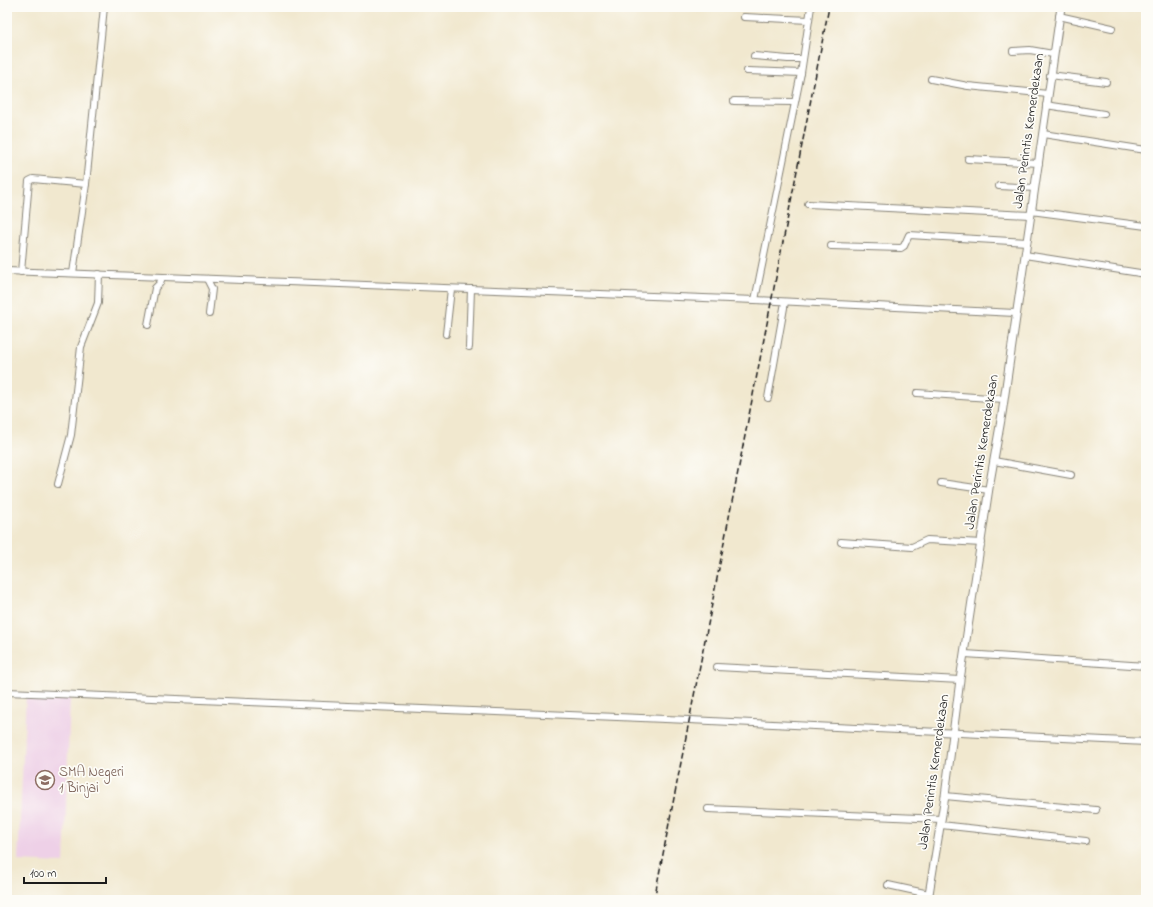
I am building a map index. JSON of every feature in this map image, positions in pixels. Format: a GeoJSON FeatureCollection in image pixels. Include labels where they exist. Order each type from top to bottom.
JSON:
{"type":"FeatureCollection","features":[{"type":"Feature","properties":{"kind":"street"},"geometry":{"type":"LineString","coordinates":[[73,273],[86,184],[104,7]]}},
{"type":"Feature","properties":{"kind":"street"},"geometry":{"type":"LineString","coordinates":[[755,300],[801,72],[811,7],[806,7]]}},
{"type":"Feature","properties":{"kind":"street","name":"Jalan Perintis Kemerdekaan"},"geometry":{"type":"LineString","coordinates":[[929,897],[945,796],[960,680],[1043,134],[1060,7]]}},
{"type":"Feature","properties":{"kind":"street"},"geometry":{"type":"LineString","coordinates":[[1059,16],[1112,28]]}},
{"type":"Feature","properties":{"kind":"street"},"geometry":{"type":"LineString","coordinates":[[744,17],[809,20]]}},
{"type":"Feature","properties":{"kind":"street"},"geometry":{"type":"LineString","coordinates":[[1013,51],[1030,50],[1053,54]]}},
{"type":"Feature","properties":{"kind":"street"},"geometry":{"type":"LineString","coordinates":[[754,56],[802,59]]}},
{"type":"Feature","properties":{"kind":"street"},"geometry":{"type":"LineString","coordinates":[[747,71],[801,72]]}},
{"type":"Feature","properties":{"kind":"street"},"geometry":{"type":"LineString","coordinates":[[1050,75],[1106,82]]}},
{"type":"Feature","properties":{"kind":"street"},"geometry":{"type":"LineString","coordinates":[[930,79],[968,86],[1048,94]]}},
{"type":"Feature","properties":{"kind":"street"},"geometry":{"type":"LineString","coordinates":[[734,101],[794,102]]}},
{"type":"Feature","properties":{"kind":"street"},"geometry":{"type":"LineString","coordinates":[[1046,105],[1104,114]]}},
{"type":"Feature","properties":{"kind":"street"},"geometry":{"type":"LineString","coordinates":[[1043,134],[1146,150]]}},
{"type":"Feature","properties":{"kind":"street"},"geometry":{"type":"LineString","coordinates":[[968,159],[1038,163]]}},
{"type":"Feature","properties":{"kind":"street"},"geometry":{"type":"LineString","coordinates":[[21,272],[30,179],[86,184]]}},
{"type":"Feature","properties":{"kind":"street"},"geometry":{"type":"LineString","coordinates":[[999,186],[1035,188]]}},
{"type":"Feature","properties":{"kind":"street"},"geometry":{"type":"LineString","coordinates":[[808,204],[1031,213],[1146,226]]}},
{"type":"Feature","properties":{"kind":"street"},"geometry":{"type":"LineString","coordinates":[[830,246],[901,248],[904,246],[909,235],[1027,242]]}},
{"type":"Feature","properties":{"kind":"street"},"geometry":{"type":"LineString","coordinates":[[1025,255],[1146,274]]}},
{"type":"Feature","properties":{"kind":"street"},"geometry":{"type":"LineString","coordinates":[[7,271],[755,300],[1015,313]]}},
{"type":"Feature","properties":{"kind":"street"},"geometry":{"type":"LineString","coordinates":[[58,484],[70,435],[81,347],[98,303],[99,274]]}},
{"type":"Feature","properties":{"kind":"street"},"geometry":{"type":"LineString","coordinates":[[148,326],[155,288],[162,277]]}},
{"type":"Feature","properties":{"kind":"street"},"geometry":{"type":"LineString","coordinates":[[207,278],[212,289],[208,314]]}},
{"type":"Feature","properties":{"kind":"street"},"geometry":{"type":"LineString","coordinates":[[446,334],[451,289]]}},
{"type":"Feature","properties":{"kind":"street"},"geometry":{"type":"LineString","coordinates":[[469,347],[471,289]]}},
{"type":"Feature","properties":{"kind":"street"},"geometry":{"type":"LineString","coordinates":[[768,398],[785,302]]}},
{"type":"Feature","properties":{"kind":"street"},"geometry":{"type":"LineString","coordinates":[[917,393],[1004,398]]}},
{"type":"Feature","properties":{"kind":"street"},"geometry":{"type":"LineString","coordinates":[[994,461],[1071,475]]}},
{"type":"Feature","properties":{"kind":"street"},"geometry":{"type":"LineString","coordinates":[[941,483],[989,490]]}},
{"type":"Feature","properties":{"kind":"street"},"geometry":{"type":"LineString","coordinates":[[841,542],[912,547],[927,540],[982,543]]}},
{"type":"Feature","properties":{"kind":"street"},"geometry":{"type":"LineString","coordinates":[[965,654],[1146,666]]}},
{"type":"Feature","properties":{"kind":"street"},"geometry":{"type":"LineString","coordinates":[[716,667],[960,680]]}},
{"type":"Feature","properties":{"kind":"street"},"geometry":{"type":"LineString","coordinates":[[7,692],[689,720],[953,734],[1146,742]]}},
{"type":"Feature","properties":{"kind":"street"},"geometry":{"type":"LineString","coordinates":[[945,796],[1096,810]]}},
{"type":"Feature","properties":{"kind":"street"},"geometry":{"type":"LineString","coordinates":[[708,809],[941,822],[1086,841]]}},
{"type":"Feature","properties":{"kind":"street"},"geometry":{"type":"LineString","coordinates":[[888,885],[929,897]]}},
{"type":"Feature","properties":{"kind":"shaded area","name":"SMA Negeri 1 Binjai"},"geometry":{"type":"Polygon","coordinates":[[[26,696],[70,698],[64,863],[18,861],[26,696]]]}},
{"type":"Feature","properties":{"kind":"railway"},"geometry":{"type":"LineString","coordinates":[[654,900],[829,7]]}},
{"type":"Feature","properties":{"kind":"place","name":"SMA Negeri 1 Binjai"},"geometry":{"type":"Point","coordinates":[45,780]}}]}
